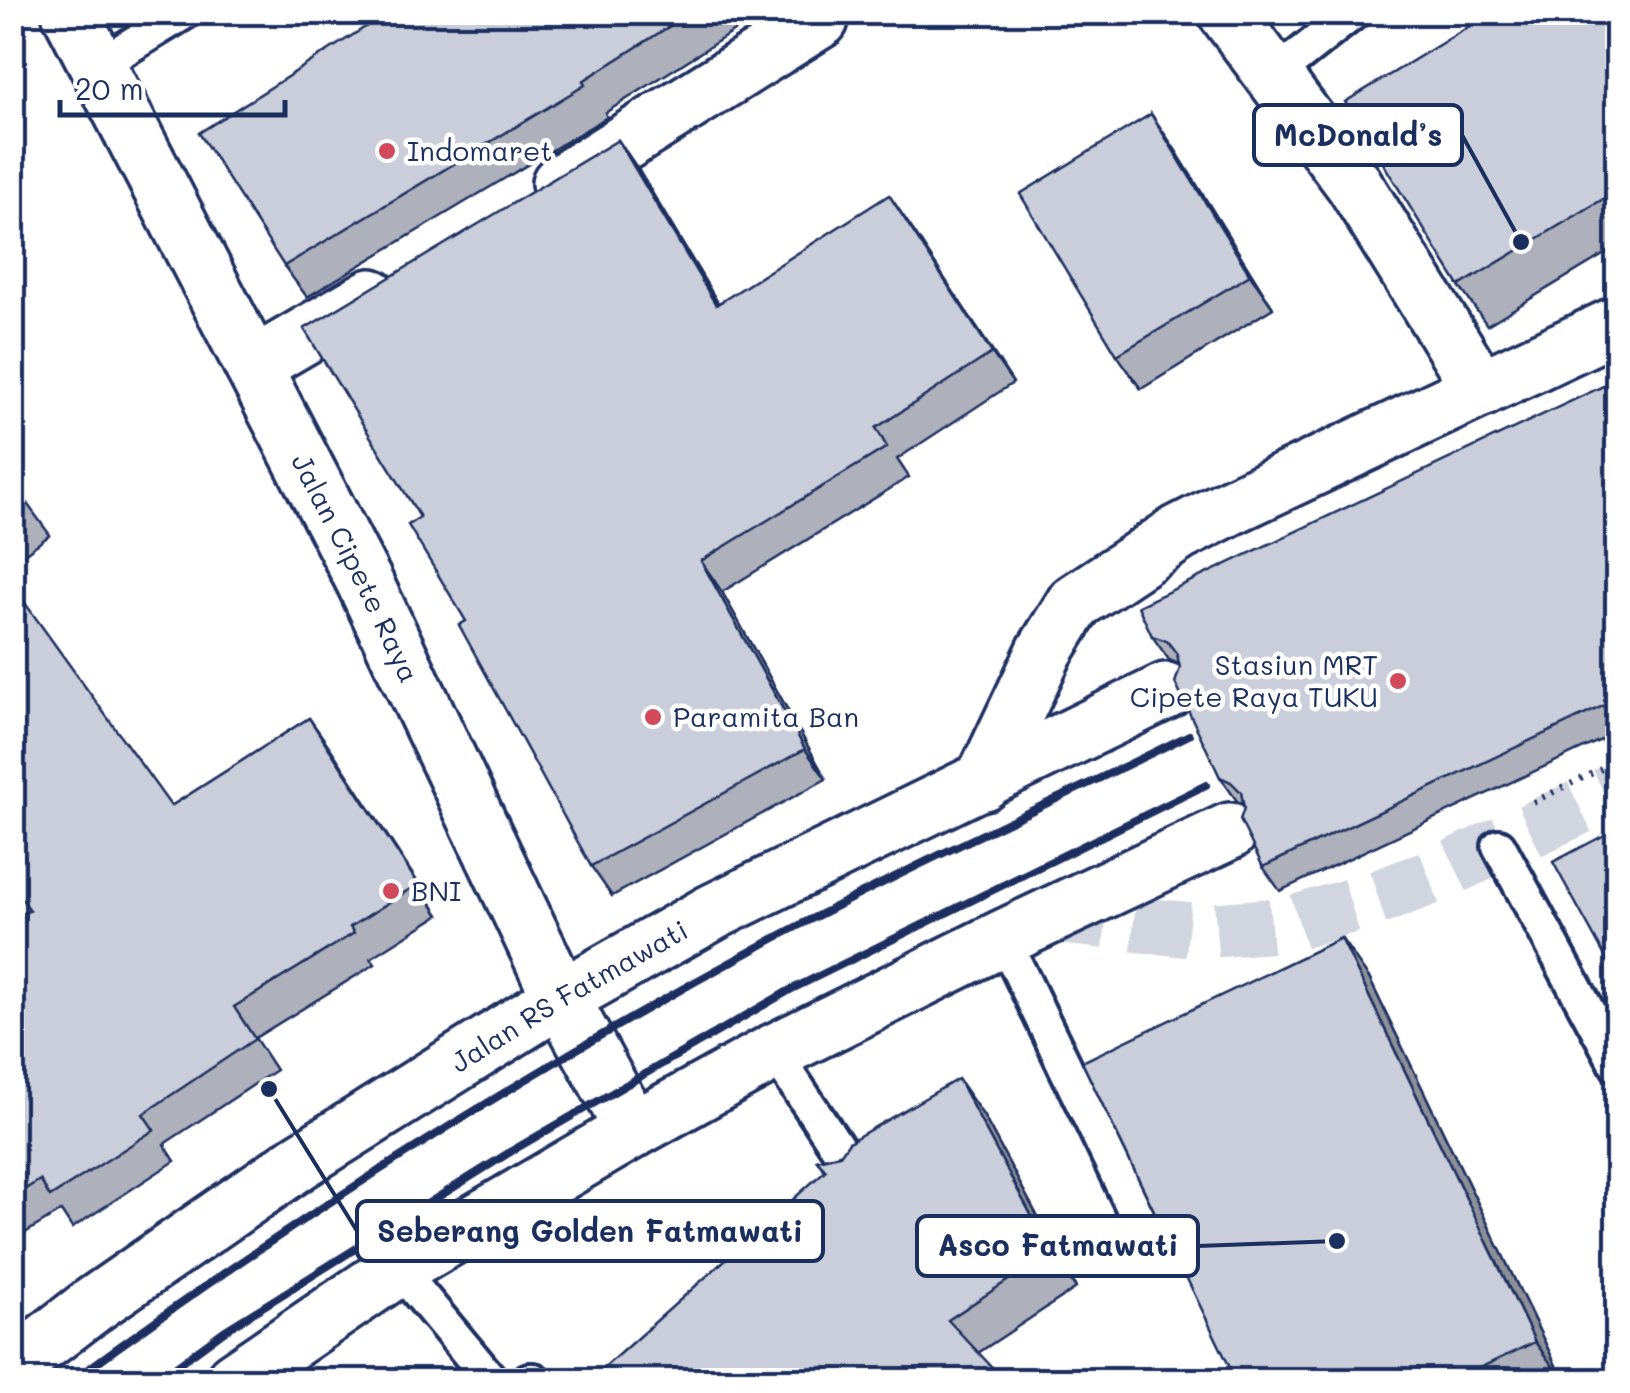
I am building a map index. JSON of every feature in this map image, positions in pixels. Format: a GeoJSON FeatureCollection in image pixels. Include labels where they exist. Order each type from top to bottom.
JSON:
{"type":"FeatureCollection","features":[{"type":"Feature","properties":{"kind":"main road","name":"Jalan Cipete Raya"},"geometry":{"type":"LineString","coordinates":[[70,12],[364,580],[561,998],[633,1130]]}},
{"type":"Feature","properties":{"kind":"main road"},"geometry":{"type":"LineString","coordinates":[[1226,12],[1354,184],[1481,389]]}},
{"type":"Feature","properties":{"kind":"main road"},"geometry":{"type":"LineString","coordinates":[[512,212],[820,20]]}},
{"type":"Feature","properties":{"kind":"main road"},"geometry":{"type":"LineString","coordinates":[[253,366],[411,272]]}},
{"type":"Feature","properties":{"kind":"main road"},"geometry":{"type":"LineString","coordinates":[[983,782],[1045,651],[1075,602],[1179,533],[1618,324]]}},
{"type":"Feature","properties":{"kind":"main road","name":"Jalan RS Fatmawati"},"geometry":{"type":"LineString","coordinates":[[12,1366],[299,1162],[561,998],[713,912],[1166,692]]}},
{"type":"Feature","properties":{"kind":"main road"},"geometry":{"type":"LineString","coordinates":[[234,1380],[398,1268],[774,1052],[1230,831]]}},
{"type":"Feature","properties":{"kind":"lane"},"geometry":{"type":"LineString","coordinates":[[98,66],[185,12]]}},
{"type":"Feature","properties":{"kind":"lane"},"geometry":{"type":"LineString","coordinates":[[1274,76],[1354,12]]}},
{"type":"Feature","properties":{"kind":"lane"},"geometry":{"type":"LineString","coordinates":[[1499,846],[1618,1067]]}},
{"type":"Feature","properties":{"kind":"lane"},"geometry":{"type":"LineString","coordinates":[[1003,938],[1088,1086],[1141,1224]]}},
{"type":"Feature","properties":{"kind":"lane"},"geometry":{"type":"LineString","coordinates":[[774,1052],[855,1174]]}},
{"type":"Feature","properties":{"kind":"lane"},"geometry":{"type":"LineString","coordinates":[[398,1268],[491,1380]]}},
{"type":"Feature","properties":{"kind":"building"},"geometry":{"type":"Polygon","coordinates":[[[389,12],[692,12],[583,81],[585,85],[284,266],[199,133],[389,12]]]}},
{"type":"Feature","properties":{"kind":"building"},"geometry":{"type":"Polygon","coordinates":[[[1493,12],[1618,12],[1618,190],[1459,286],[1345,102],[1493,12]]]}},
{"type":"Feature","properties":{"kind":"building"},"geometry":{"type":"Polygon","coordinates":[[[1151,114],[1250,275],[1117,355],[1020,194],[1151,114]]]}},
{"type":"Feature","properties":{"kind":"building"},"geometry":{"type":"Polygon","coordinates":[[[618,140],[716,305],[889,195],[992,353],[876,428],[887,447],[701,561],[805,749],[591,866],[459,625],[466,621],[408,525],[420,517],[304,329],[618,140]]]}},
{"type":"Feature","properties":{"kind":"building","name":"Stasiun MRT Cipete Raya TUKU"},"geometry":{"type":"Polygon","coordinates":[[[1618,379],[1618,699],[1263,867],[1240,820],[1244,808],[1241,792],[1220,777],[1175,683],[1180,668],[1177,654],[1167,641],[1152,636],[1138,606],[1618,379]]]}},
{"type":"Feature","properties":{"kind":"building"},"geometry":{"type":"Polygon","coordinates":[[[12,483],[28,504],[12,516],[12,483]]]}},
{"type":"Feature","properties":{"kind":"building"},"geometry":{"type":"Polygon","coordinates":[[[12,585],[171,806],[309,718],[418,884],[350,927],[354,933],[234,1007],[255,1039],[143,1114],[154,1130],[50,1197],[40,1180],[12,1197],[12,921],[30,910],[12,886],[12,585]]]}},
{"type":"Feature","properties":{"kind":"building"},"geometry":{"type":"Polygon","coordinates":[[[1618,828],[1618,980],[1553,862],[1618,828]]]}},
{"type":"Feature","properties":{"kind":"building"},"geometry":{"type":"Polygon","coordinates":[[[1341,938],[1535,1342],[1454,1380],[1236,1380],[1082,1062],[1341,938]]]}},
{"type":"Feature","properties":{"kind":"building"},"geometry":{"type":"Polygon","coordinates":[[[958,1079],[1051,1252],[948,1320],[1004,1380],[590,1380],[826,1170],[817,1160],[840,1155],[849,1142],[958,1079]]]}},
{"type":"Feature","properties":{"kind":"building"},"geometry":{"type":"Polygon","coordinates":[[[1618,1361],[1618,1380],[1592,1380],[1618,1361]]]}},
{"type":"Feature","properties":{"kind":"tunnel"},"geometry":{"type":"LineString","coordinates":[[1051,916],[1202,931],[1291,924],[1434,876],[1618,789]]}},
{"type":"Feature","properties":{"kind":"railway"},"geometry":{"type":"LineString","coordinates":[[73,1380],[329,1203],[594,1039],[826,911],[1189,735]]}},
{"type":"Feature","properties":{"kind":"railway"},"geometry":{"type":"LineString","coordinates":[[157,1380],[224,1331],[515,1149],[790,990],[1206,785]]}},
{"type":"Feature","properties":{"kind":"place","name":"Indomaret"},"geometry":{"type":"Point","coordinates":[387,151]}},
{"type":"Feature","properties":{"kind":"place","name":"McDonald’s"},"geometry":{"type":"Point","coordinates":[1521,242]}},
{"type":"Feature","properties":{"kind":"place","name":"Stasiun MRT Cipete Raya TUKU"},"geometry":{"type":"Point","coordinates":[1398,681]}},
{"type":"Feature","properties":{"kind":"place","name":"Paramita Ban"},"geometry":{"type":"Point","coordinates":[653,717]}},
{"type":"Feature","properties":{"kind":"place","name":"BNI"},"geometry":{"type":"Point","coordinates":[391,891]}},
{"type":"Feature","properties":{"kind":"place","name":"Seberang Golden Fatmawati"},"geometry":{"type":"Point","coordinates":[269,1089]}},
{"type":"Feature","properties":{"kind":"place","name":"Asco Fatmawati"},"geometry":{"type":"Point","coordinates":[1337,1241]}}]}
